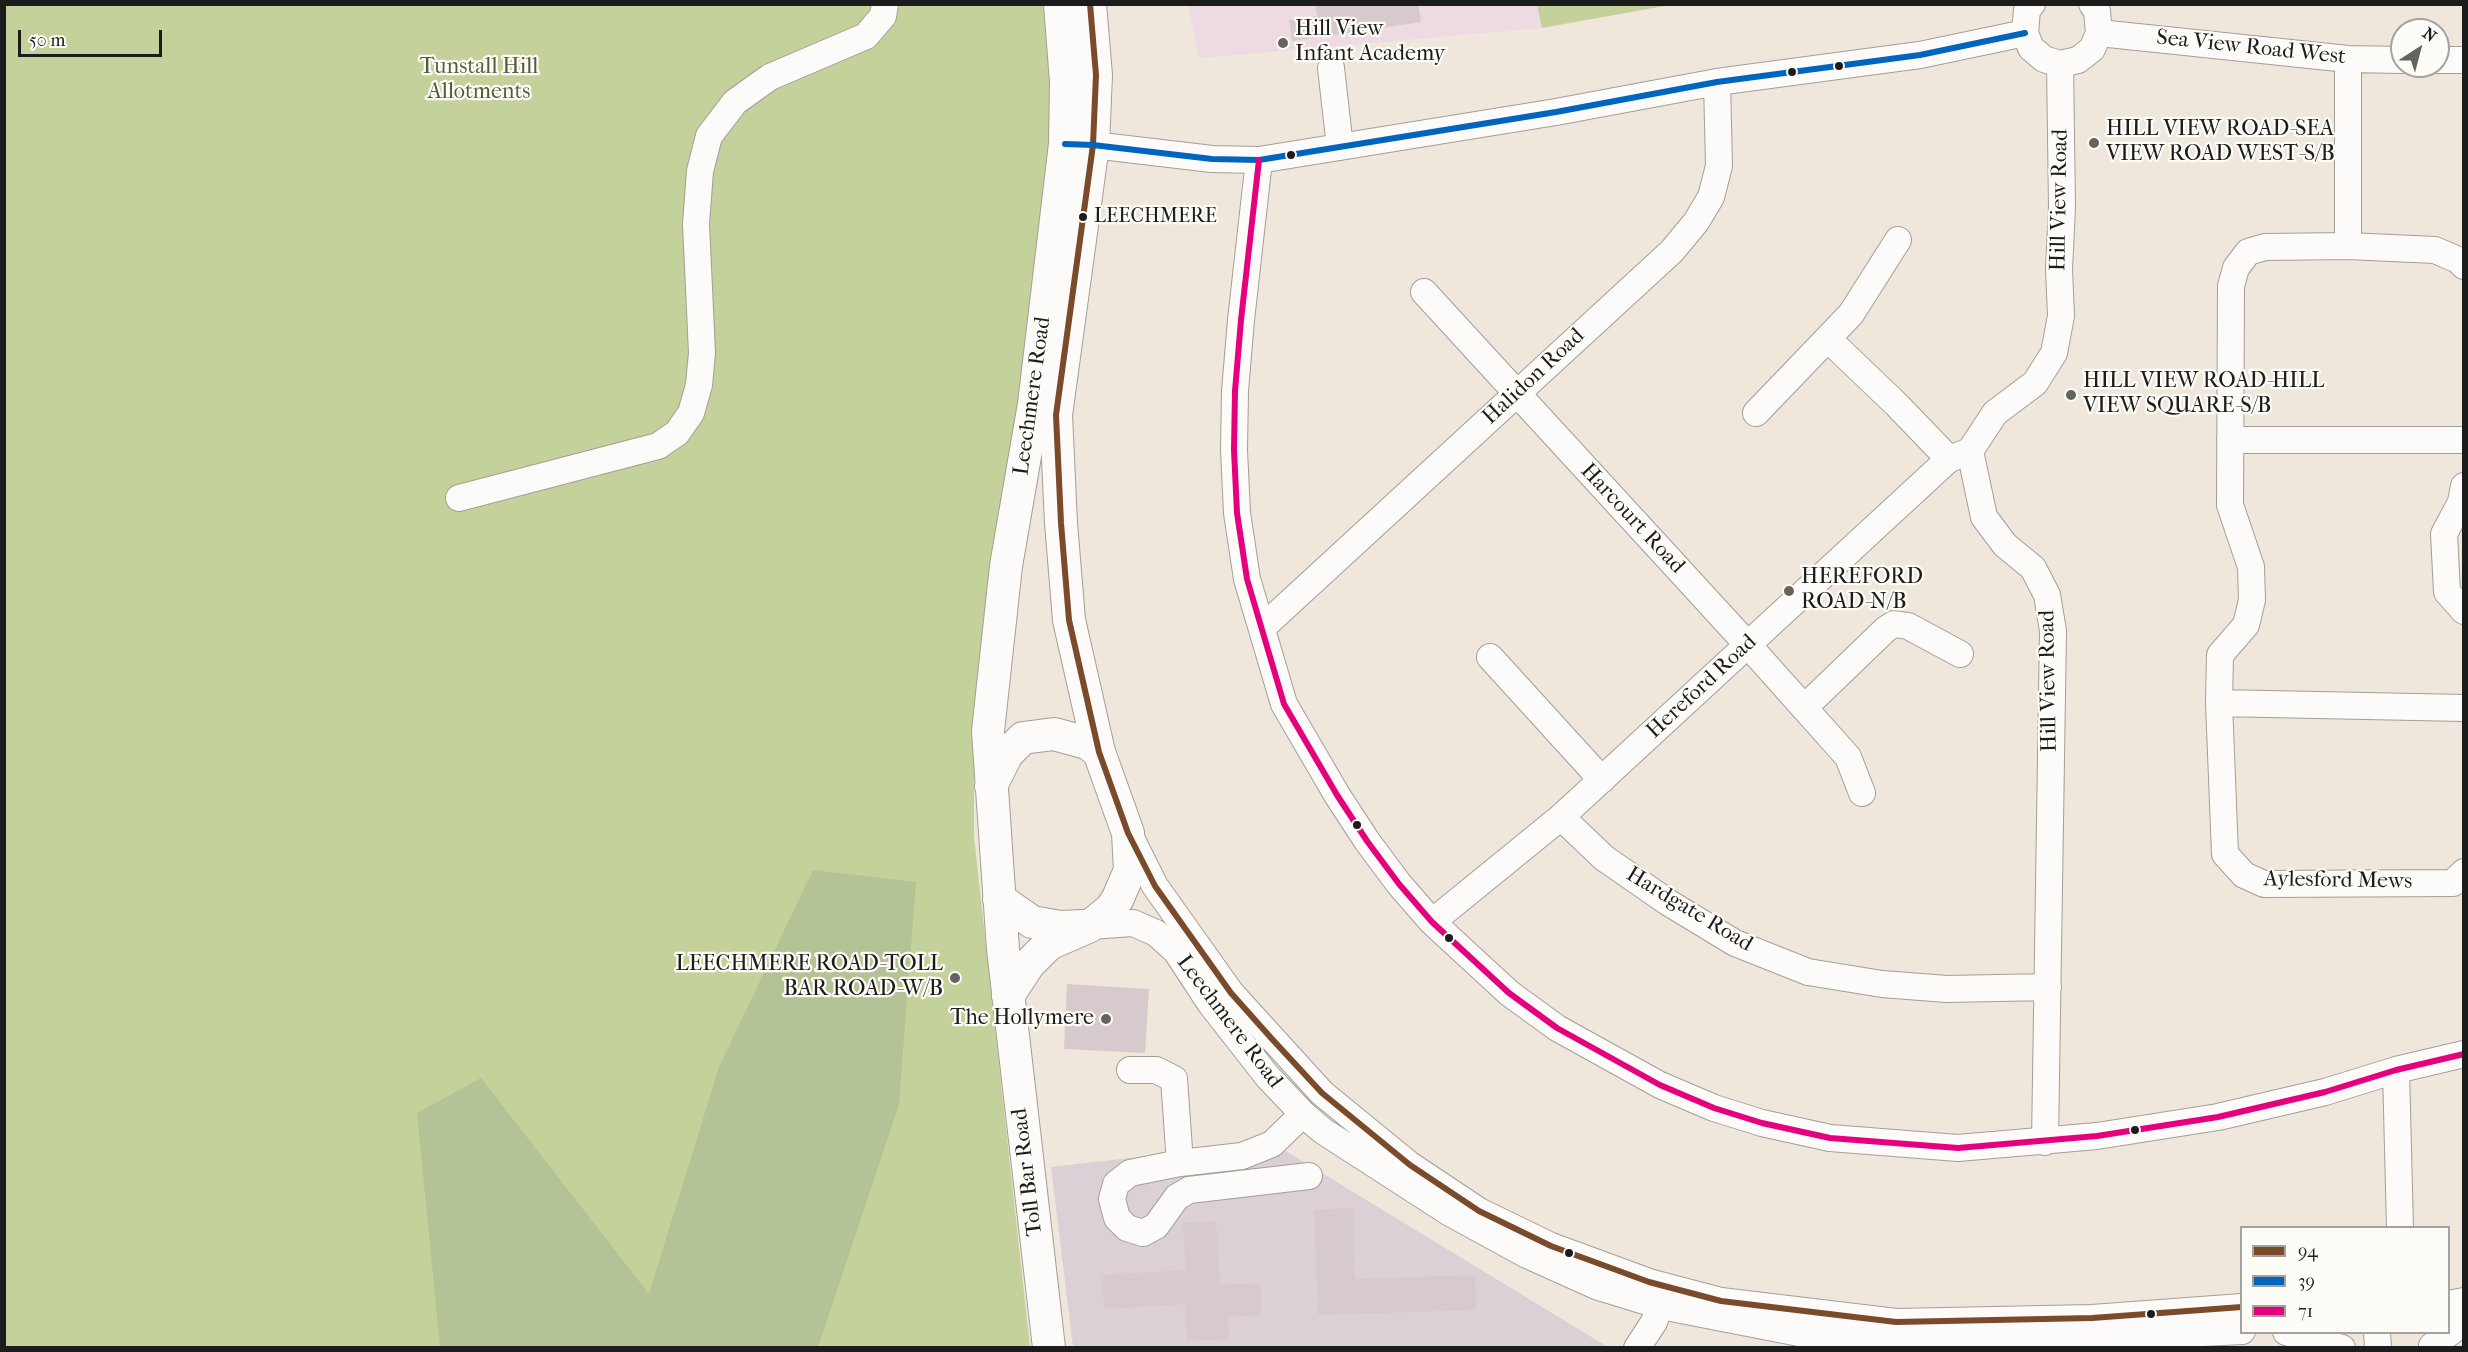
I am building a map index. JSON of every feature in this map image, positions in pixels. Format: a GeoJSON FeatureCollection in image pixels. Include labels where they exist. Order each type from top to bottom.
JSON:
{"type":"FeatureCollection","features":[{"type":"Feature","properties":{"kind":"main road","name":"Leechmere Road"},"geometry":{"type":"LineString","coordinates":[[1060,4],[1066,82],[1079,144],[1056,416],[1060,522],[1069,620],[1099,752],[1128,833]]}},
{"type":"Feature","properties":{"kind":"main road","name":"Leechmere Road"},"geometry":{"type":"LineString","coordinates":[[1003,949],[988,731],[1006,567],[1079,144],[1095,75],[1090,4]]}},
{"type":"Feature","properties":{"kind":"main road"},"geometry":{"type":"LineString","coordinates":[[991,786],[1007,754],[1023,738],[1054,734],[1087,743],[1099,752]]}},
{"type":"Feature","properties":{"kind":"main road"},"geometry":{"type":"LineString","coordinates":[[1008,996],[1029,964],[1050,944],[1090,926],[1111,909],[1130,870],[1128,833]]}},
{"type":"Feature","properties":{"kind":"main road","name":"Leechmere Road"},"geometry":{"type":"LineString","coordinates":[[999,899],[1032,922],[1060,927],[1090,926]]}},
{"type":"Feature","properties":{"kind":"main road","name":"Toll Bar Road"},"geometry":{"type":"LineString","coordinates":[[1003,949],[1049,1347]]}},
{"type":"Feature","properties":{"kind":"street"},"geometry":{"type":"LineString","coordinates":[[459,498],[658,446],[677,433],[691,414],[700,371],[702,352],[696,224],[700,171],[710,136],[735,102],[770,77],[866,36],[883,16],[885,4]]}},
{"type":"Feature","properties":{"kind":"street"},"geometry":{"type":"LineString","coordinates":[[2032,4],[2027,10],[2025,33],[2031,48],[2044,59],[2060,64],[2078,60],[2092,49],[2099,33],[2097,11],[2092,4]]}},
{"type":"Feature","properties":{"kind":"street"},"geometry":{"type":"LineString","coordinates":[[1079,144],[1212,159],[1259,160],[1556,112],[1717,82],[1920,55],[2025,33]]}},
{"type":"Feature","properties":{"kind":"street","name":"Sea View Road West"},"geometry":{"type":"LineString","coordinates":[[2099,33],[2348,59],[2390,60]]}},
{"type":"Feature","properties":{"kind":"street"},"geometry":{"type":"LineString","coordinates":[[2348,59],[2348,246]]}},
{"type":"Feature","properties":{"kind":"street","name":"Hill View Road"},"geometry":{"type":"LineString","coordinates":[[2045,1142],[2053,631],[2047,595],[2033,568],[2005,545],[1984,517],[1959,455],[1995,413],[2035,383],[2054,353],[2061,316],[2059,269],[2062,207],[2060,64]]}},
{"type":"Feature","properties":{"kind":"street"},"geometry":{"type":"LineString","coordinates":[[1331,68],[1340,147]]}},
{"type":"Feature","properties":{"kind":"street","name":"Halidon Road"},"geometry":{"type":"LineString","coordinates":[[1262,628],[1672,251],[1711,197],[1719,166],[1717,82]]}},
{"type":"Feature","properties":{"kind":"street"},"geometry":{"type":"LineString","coordinates":[[1259,160],[1234,391],[1234,450],[1237,513],[1248,579],[1284,704],[1367,841],[1399,884],[1432,922],[1509,993],[1557,1028],[1660,1086],[1714,1108],[1762,1123],[1830,1138],[1891,1145],[1958,1148],[2045,1142],[2218,1117],[2325,1092],[2396,1070],[2463,1054]]}},
{"type":"Feature","properties":{"kind":"street"},"geometry":{"type":"LineString","coordinates":[[1756,412],[1851,314],[1898,240]]}},
{"type":"Feature","properties":{"kind":"street","name":"Aylesford Mews"},"geometry":{"type":"LineString","coordinates":[[2463,266],[2458,260],[2435,250],[2348,246],[2265,248],[2248,252],[2236,268],[2230,285],[2230,505],[2251,567],[2252,600],[2246,625],[2220,654],[2219,703],[2225,854],[2244,875],[2264,884],[2453,883],[2463,872]]}},
{"type":"Feature","properties":{"kind":"street","name":"Harcourt Road"},"geometry":{"type":"LineString","coordinates":[[1424,292],[1848,757],[1862,793]]}},
{"type":"Feature","properties":{"kind":"street"},"geometry":{"type":"LineString","coordinates":[[1828,339],[1896,404],[1959,455]]}},
{"type":"Feature","properties":{"kind":"street"},"geometry":{"type":"LineString","coordinates":[[2230,440],[2463,441]]}},
{"type":"Feature","properties":{"kind":"street","name":"Hereford Road"},"geometry":{"type":"LineString","coordinates":[[1432,922],[1561,817],[1959,455]]}},
{"type":"Feature","properties":{"kind":"street"},"geometry":{"type":"LineString","coordinates":[[2463,486],[2461,502],[2445,534],[2447,592],[2463,611]]}},
{"type":"Feature","properties":{"kind":"street"},"geometry":{"type":"LineString","coordinates":[[1804,708],[1886,629],[1894,624],[1908,627],[1960,654]]}},
{"type":"Feature","properties":{"kind":"street"},"geometry":{"type":"LineString","coordinates":[[1490,657],[1602,780]]}},
{"type":"Feature","properties":{"kind":"street"},"geometry":{"type":"LineString","coordinates":[[2219,703],[2463,708]]}},
{"type":"Feature","properties":{"kind":"street","name":"Hardgate Road"},"geometry":{"type":"LineString","coordinates":[[1561,817],[1604,858],[1669,903],[1735,943],[1808,972],[1882,984],[1947,989],[2048,987]]}},
{"type":"Feature","properties":{"kind":"street","name":"Leechmere Road"},"geometry":{"type":"LineString","coordinates":[[1128,833],[1155,886],[1231,993],[1322,1092],[1410,1165],[1479,1211],[1655,1294],[1834,1340],[1968,1345],[2240,1331]]}},
{"type":"Feature","properties":{"kind":"street","name":"Leechmere Road"},"geometry":{"type":"LineString","coordinates":[[1090,926],[1133,923],[1156,933],[1176,951],[1239,1042],[1303,1114],[1323,1131],[1449,1213],[1527,1256],[1596,1286],[1896,1322],[2092,1318],[2240,1307]]}},
{"type":"Feature","properties":{"kind":"street"},"geometry":{"type":"LineString","coordinates":[[1130,1070],[1156,1070],[1174,1079],[1180,1163]]}},
{"type":"Feature","properties":{"kind":"street"},"geometry":{"type":"LineString","coordinates":[[2396,1070],[2400,1226]]}},
{"type":"Feature","properties":{"kind":"street"},"geometry":{"type":"LineString","coordinates":[[1303,1114],[1272,1144],[1242,1156],[1180,1163],[1130,1173],[1116,1184],[1112,1199],[1117,1218],[1127,1228],[1143,1233],[1156,1226],[1177,1197],[1189,1190],[1310,1176]]}},
{"type":"Feature","properties":{"kind":"street"},"geometry":{"type":"LineString","coordinates":[[1631,1347],[1655,1294]]}},
{"type":"Feature","properties":{"kind":"street"},"geometry":{"type":"LineString","coordinates":[[1637,1347],[1649,1332],[1655,1294]]}},
{"type":"Feature","properties":{"kind":"street"},"geometry":{"type":"LineString","coordinates":[[2450,1330],[2463,1322]]}},
{"type":"Feature","properties":{"kind":"street"},"geometry":{"type":"LineString","coordinates":[[2293,1334],[2342,1347]]}},
{"type":"Feature","properties":{"kind":"shaded area","name":"Hill View Infant Academy"},"geometry":{"type":"Polygon","coordinates":[[[1188,5],[1537,5],[1542,28],[1199,58],[1188,5]]]}},
{"type":"Feature","properties":{"kind":"shaded area"},"geometry":{"type":"Polygon","coordinates":[[[1271,1142],[1608,1347],[1073,1347],[1051,1167],[1271,1142]]]}},
{"type":"Feature","properties":{"kind":"green space"},"geometry":{"type":"Polygon","coordinates":[[[1537,4],[1670,5],[1542,28],[1537,4]]]}},
{"type":"Feature","properties":{"kind":"green space","name":"Tunstall Hill Allotments"},"geometry":{"type":"Polygon","coordinates":[[[5,5],[1049,5],[1056,132],[974,727],[974,836],[1030,1347],[5,1348],[5,5]]]}},
{"type":"Feature","properties":{"kind":"green space"},"geometry":{"type":"Polygon","coordinates":[[[813,870],[916,882],[899,1104],[818,1347],[440,1347],[417,1113],[481,1078],[649,1294],[719,1067],[813,870]]]}},
{"type":"Feature","properties":{"kind":"building"},"geometry":{"type":"Polygon","coordinates":[[[1315,4],[1418,4],[1421,22],[1292,41],[1289,20],[1317,16],[1315,4]]]}},
{"type":"Feature","properties":{"kind":"building","name":"The Hollymere"},"geometry":{"type":"Polygon","coordinates":[[[1067,984],[1149,989],[1145,1053],[1064,1049],[1067,984]]]}},
{"type":"Feature","properties":{"kind":"building"},"geometry":{"type":"Polygon","coordinates":[[[1353,1208],[1355,1279],[1475,1275],[1476,1310],[1318,1315],[1314,1210],[1353,1208]]]}},
{"type":"Feature","properties":{"kind":"building"},"geometry":{"type":"Polygon","coordinates":[[[1216,1221],[1220,1285],[1260,1283],[1262,1315],[1228,1317],[1229,1339],[1187,1341],[1185,1304],[1104,1309],[1102,1275],[1186,1270],[1183,1223],[1216,1221]]]}},
{"type":"Feature","properties":{"kind":"transit line","name":"94"},"geometry":{"type":"LineString","coordinates":[[1090,4],[1096,75],[1093,145],[1056,415],[1061,523],[1069,620],[1099,752],[1128,833],[1155,886],[1231,993],[1322,1093],[1410,1165],[1479,1211],[1551,1246],[1649,1282],[1721,1301],[1896,1322],[2092,1318],[2240,1307]]}},
{"type":"Feature","properties":{"kind":"transit line","name":"39"},"geometry":{"type":"LineString","coordinates":[[1065,144],[1093,145],[1212,159],[1259,160],[1556,112],[1717,82],[1920,55],[2025,33]]}},
{"type":"Feature","properties":{"kind":"transit line","name":"71"},"geometry":{"type":"LineString","coordinates":[[1259,160],[1241,320],[1235,391],[1234,450],[1237,513],[1247,579],[1284,704],[1337,795],[1399,884],[1432,922],[1509,993],[1557,1028],[1660,1085],[1714,1108],[1762,1123],[1830,1138],[1958,1148],[2097,1136],[2218,1117],[2325,1092],[2396,1070],[2464,1054]]}},
{"type":"Feature","properties":{"kind":"place","name":"Hill View Infant Academy"},"geometry":{"type":"Point","coordinates":[1283,43]}},
{"type":"Feature","properties":{"kind":"place","name":"HILL VIEW ROAD-SEA VIEW ROAD WEST-S/B"},"geometry":{"type":"Point","coordinates":[2094,143]}},
{"type":"Feature","properties":{"kind":"place","name":"LEECHMERE"},"geometry":{"type":"Point","coordinates":[1083,217]}},
{"type":"Feature","properties":{"kind":"place","name":"HILL VIEW ROAD-HILL VIEW SQUARE-S/B"},"geometry":{"type":"Point","coordinates":[2071,395]}},
{"type":"Feature","properties":{"kind":"place","name":"HEREFORD ROAD-N/B"},"geometry":{"type":"Point","coordinates":[1789,591]}},
{"type":"Feature","properties":{"kind":"place","name":"LEECHMERE ROAD-TOLL BAR ROAD-W/B"},"geometry":{"type":"Point","coordinates":[955,978]}},
{"type":"Feature","properties":{"kind":"place","name":"The Hollymere"},"geometry":{"type":"Point","coordinates":[1106,1019]}}]}
